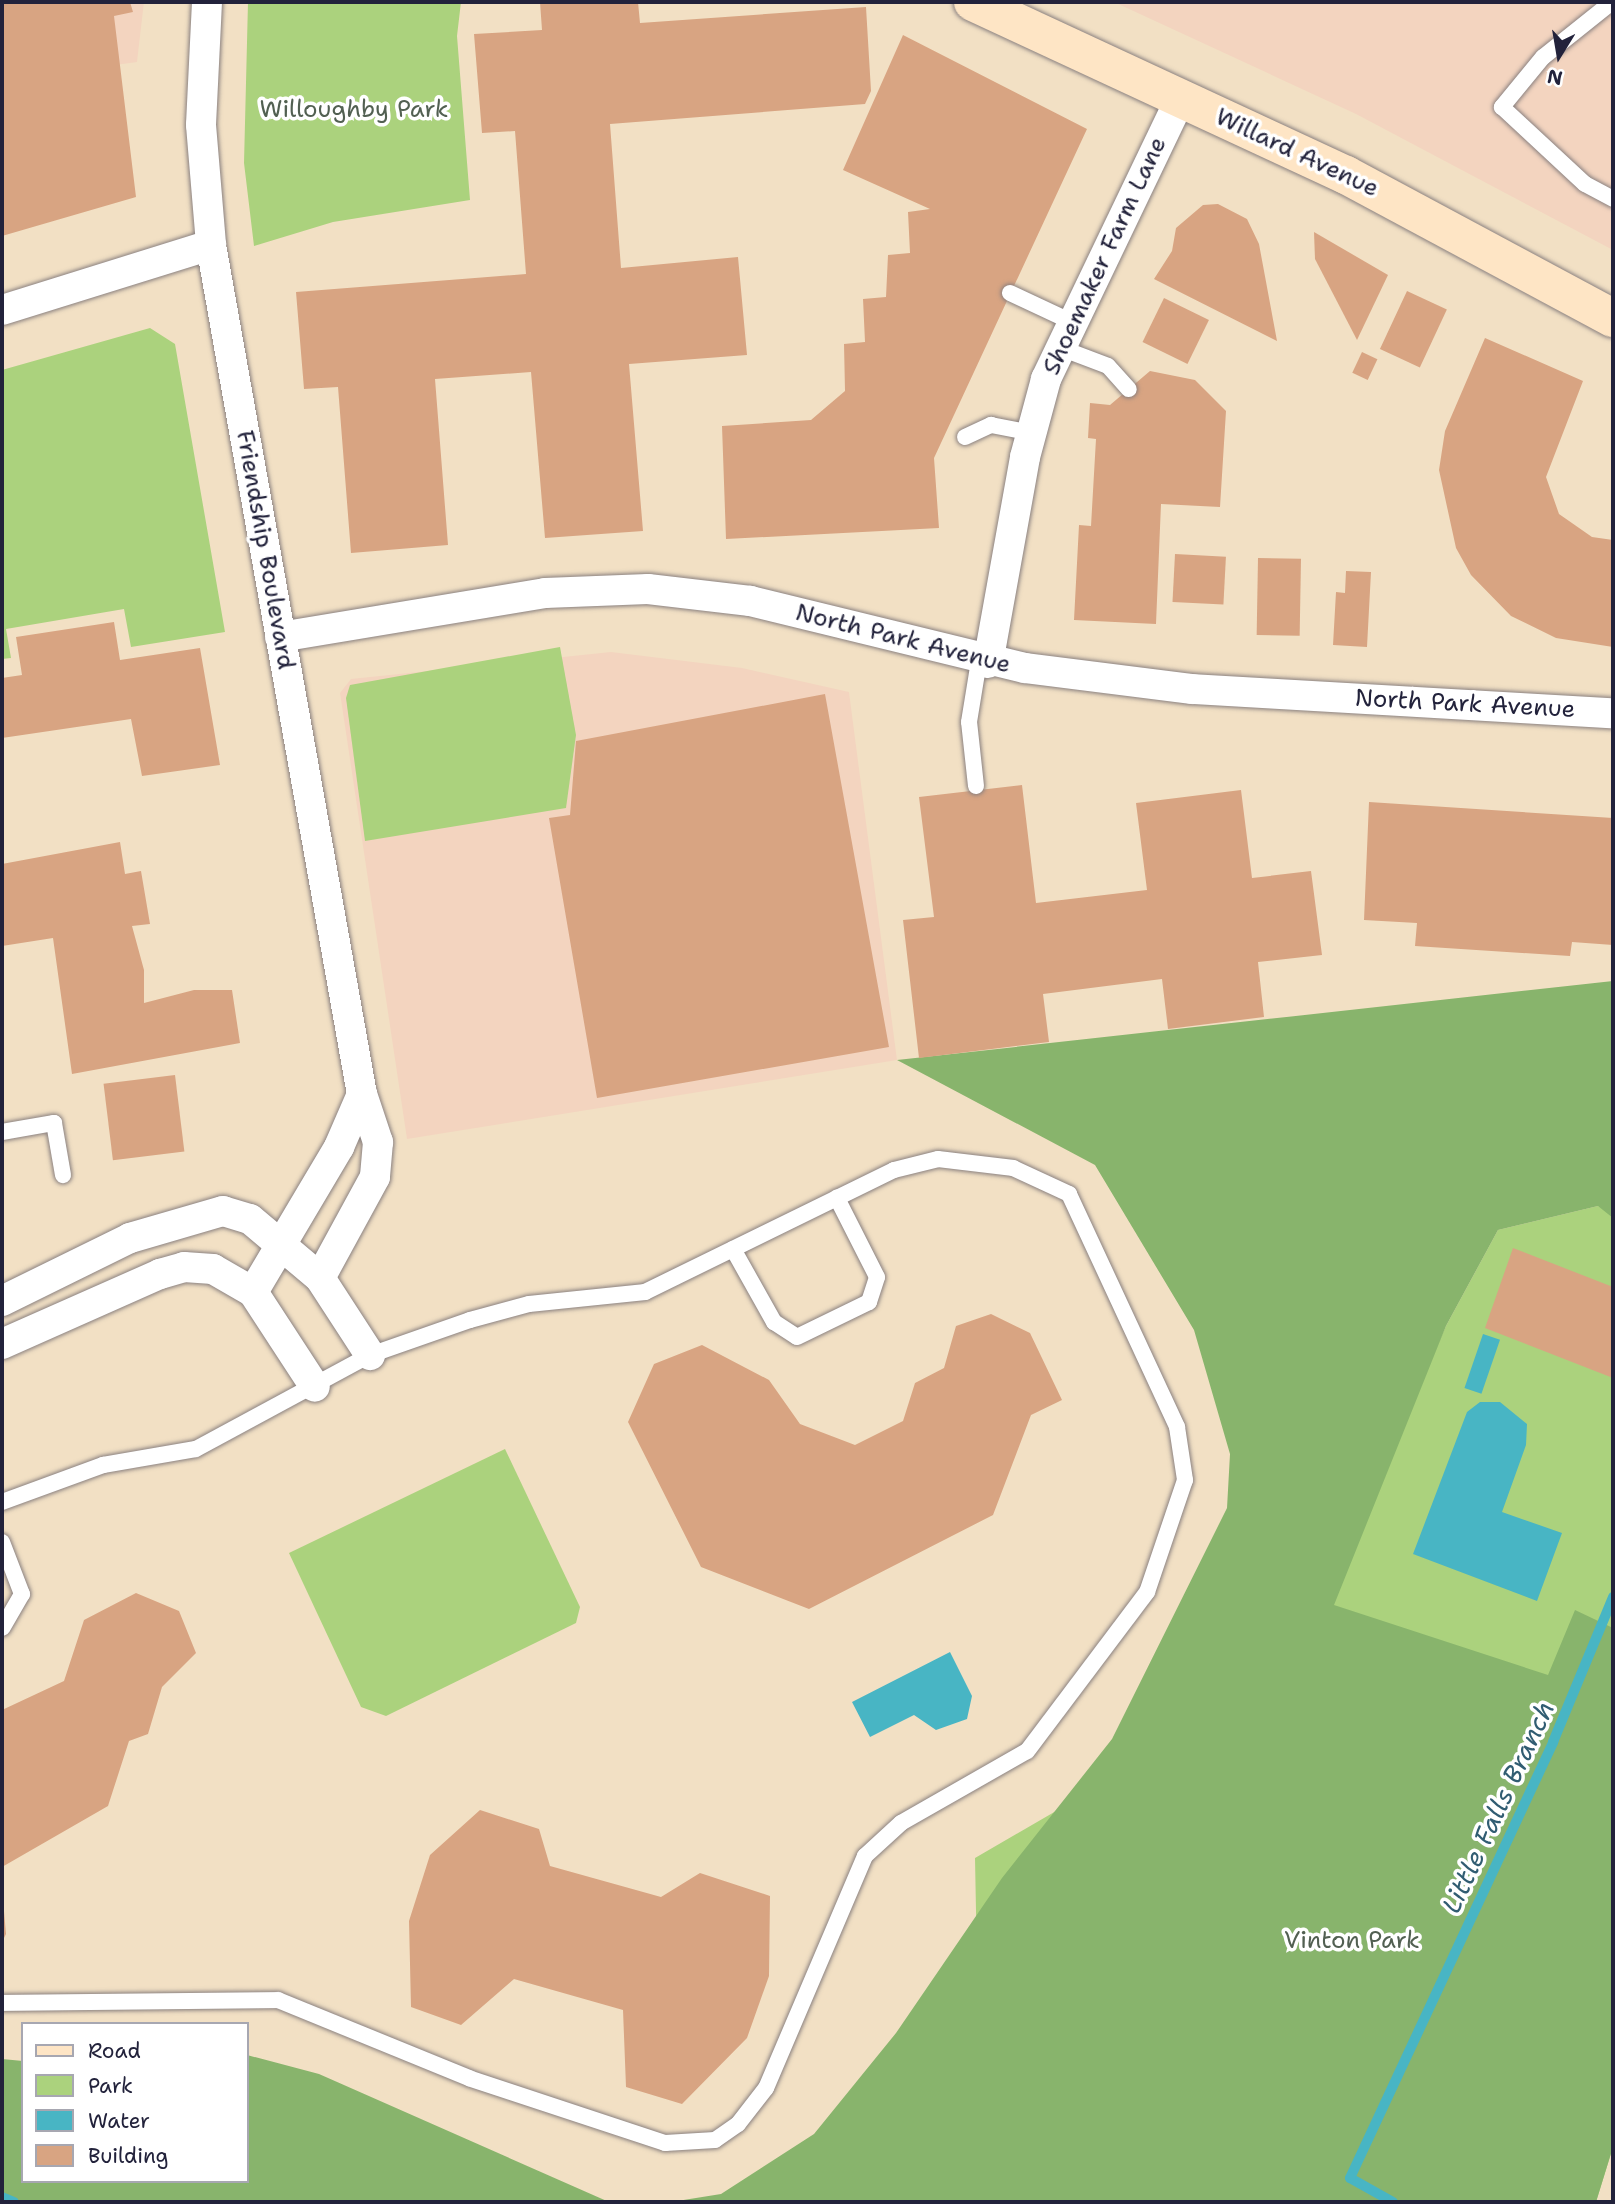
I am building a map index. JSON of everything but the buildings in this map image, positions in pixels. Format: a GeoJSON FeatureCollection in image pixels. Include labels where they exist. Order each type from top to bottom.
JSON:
{"type":"FeatureCollection","features":[{"type":"Feature","properties":{"kind":"street","name":"Friendship Boulevard"},"geometry":{"type":"LineString","coordinates":[[207,2],[201,125],[211,245],[362,1094],[378,1142],[375,1177],[320,1278]]}},
{"type":"Feature","properties":{"kind":"street","name":"Willard Avenue"},"geometry":{"type":"LineString","coordinates":[[973,2],[1414,208],[1613,318]]}},
{"type":"Feature","properties":{"kind":"street","name":"Shoemaker Farm Lane"},"geometry":{"type":"LineString","coordinates":[[983,662],[1031,433],[1064,334],[1180,99]]}},
{"type":"Feature","properties":{"kind":"street"},"geometry":{"type":"LineString","coordinates":[[2,310],[211,245]]}},
{"type":"Feature","properties":{"kind":"street","name":"North Park Avenue"},"geometry":{"type":"LineString","coordinates":[[280,637],[545,593],[648,589],[750,601],[983,662],[1192,689],[1613,713]]}},
{"type":"Feature","properties":{"kind":"street"},"geometry":{"type":"LineString","coordinates":[[253,1292],[362,1094]]}},
{"type":"Feature","properties":{"kind":"street"},"geometry":{"type":"LineString","coordinates":[[2,1301],[130,1238],[201,1213],[238,1213],[320,1278],[370,1355]]}},
{"type":"Feature","properties":{"kind":"street"},"geometry":{"type":"LineString","coordinates":[[2,1343],[184,1267],[213,1269],[253,1292],[315,1387]]}},
{"type":"Feature","properties":{"kind":"lane"},"geometry":{"type":"LineString","coordinates":[[1612,2],[1543,57],[1502,107],[1585,184],[1613,199]]}},
{"type":"Feature","properties":{"kind":"lane"},"geometry":{"type":"LineString","coordinates":[[1010,293],[1108,366],[1129,389]]}},
{"type":"Feature","properties":{"kind":"lane"},"geometry":{"type":"LineString","coordinates":[[965,436],[990,425],[1031,433]]}},
{"type":"Feature","properties":{"kind":"lane"},"geometry":{"type":"LineString","coordinates":[[976,786],[969,722],[983,662]]}},
{"type":"Feature","properties":{"kind":"lane"},"geometry":{"type":"LineString","coordinates":[[2,1132],[54,1123],[63,1175]]}},
{"type":"Feature","properties":{"kind":"lane"},"geometry":{"type":"LineString","coordinates":[[2,1502],[103,1465],[196,1449],[370,1355],[529,1304],[645,1292],[894,1170],[938,1159],[1013,1168],[1069,1194],[1177,1427],[1185,1480],[1147,1592],[1113,1645],[1027,1751],[901,1823],[865,1856],[766,2088],[738,2124],[715,2140],[666,2143],[469,2078],[278,2000],[2,2003]]}},
{"type":"Feature","properties":{"kind":"lane"},"geometry":{"type":"LineString","coordinates":[[733,1249],[774,1322],[797,1336],[857,1308],[869,1302],[877,1277],[837,1198]]}},
{"type":"Feature","properties":{"kind":"lane"},"geometry":{"type":"LineString","coordinates":[[2,1542],[22,1594],[2,1628]]}},
{"type":"Feature","properties":{"kind":"shaded area"},"geometry":{"type":"Polygon","coordinates":[[[66,2],[144,2],[137,62],[64,72],[66,2]]]}},
{"type":"Feature","properties":{"kind":"shaded area"},"geometry":{"type":"Polygon","coordinates":[[[1114,2],[1613,2],[1613,250],[1356,114],[1114,2]]]}},
{"type":"Feature","properties":{"kind":"shaded area"},"geometry":{"type":"Polygon","coordinates":[[[611,652],[742,668],[849,692],[897,1060],[407,1139],[340,693],[351,679],[611,652]]]}},
{"type":"Feature","properties":{"kind":"green space","name":"Willoughby Park"},"geometry":{"type":"Polygon","coordinates":[[[248,2],[461,2],[457,36],[470,200],[333,222],[254,246],[244,163],[248,2]]]}},
{"type":"Feature","properties":{"kind":"green space"},"geometry":{"type":"Polygon","coordinates":[[[150,328],[175,344],[225,632],[131,647],[124,609],[6,629],[11,658],[2,659],[2,370],[150,328]]]}},
{"type":"Feature","properties":{"kind":"green space"},"geometry":{"type":"Polygon","coordinates":[[[560,647],[576,735],[566,808],[365,841],[346,698],[350,685],[560,647]]]}},
{"type":"Feature","properties":{"kind":"green space"},"geometry":{"type":"Polygon","coordinates":[[[1613,981],[1613,1218],[1598,1206],[1498,1230],[1446,1326],[1334,1605],[1548,1675],[1575,1610],[1613,1628],[1613,2147],[1596,2202],[671,2202],[721,2194],[814,2134],[896,2033],[1002,1878],[1112,1739],[1227,1508],[1230,1454],[1194,1330],[1095,1165],[897,1060],[1613,981]]]}},
{"type":"Feature","properties":{"kind":"green space","name":"Vinton Park"},"geometry":{"type":"Polygon","coordinates":[[[1598,1206],[1613,1211],[1613,2147],[1596,2202],[971,2202],[981,2177],[975,1858],[1287,1677],[1446,1326],[1498,1230],[1598,1206]]]}},
{"type":"Feature","properties":{"kind":"green space"},"geometry":{"type":"Polygon","coordinates":[[[505,1449],[580,1607],[576,1623],[386,1716],[361,1707],[289,1553],[505,1449]]]}},
{"type":"Feature","properties":{"kind":"green space"},"geometry":{"type":"Polygon","coordinates":[[[248,2055],[319,2074],[609,2202],[2,2202],[2,2059],[21,2061],[21,2183],[248,2183],[248,2055]]]}},
{"type":"Feature","properties":{"kind":"water"},"geometry":{"type":"Polygon","coordinates":[[[1483,1334],[1500,1340],[1481,1394],[1464,1388],[1483,1334]]]}},
{"type":"Feature","properties":{"kind":"water"},"geometry":{"type":"Polygon","coordinates":[[[1480,1402],[1500,1402],[1527,1424],[1526,1445],[1502,1512],[1562,1533],[1537,1601],[1413,1554],[1467,1412],[1480,1402]]]}},
{"type":"Feature","properties":{"kind":"water"},"geometry":{"type":"Polygon","coordinates":[[[950,1652],[972,1696],[967,1719],[936,1730],[914,1715],[870,1737],[852,1702],[950,1652]]]}},
{"type":"Feature","properties":{"kind":"waterway","name":"Little Falls Branch"},"geometry":{"type":"LineString","coordinates":[[1393,2202],[1350,2178],[1553,1742],[1613,1597]]}},
{"type":"Feature","properties":{"kind":"waterway","name":"Little Falls Branch"},"geometry":{"type":"LineString","coordinates":[[2,2197],[14,2202]]}}]}
